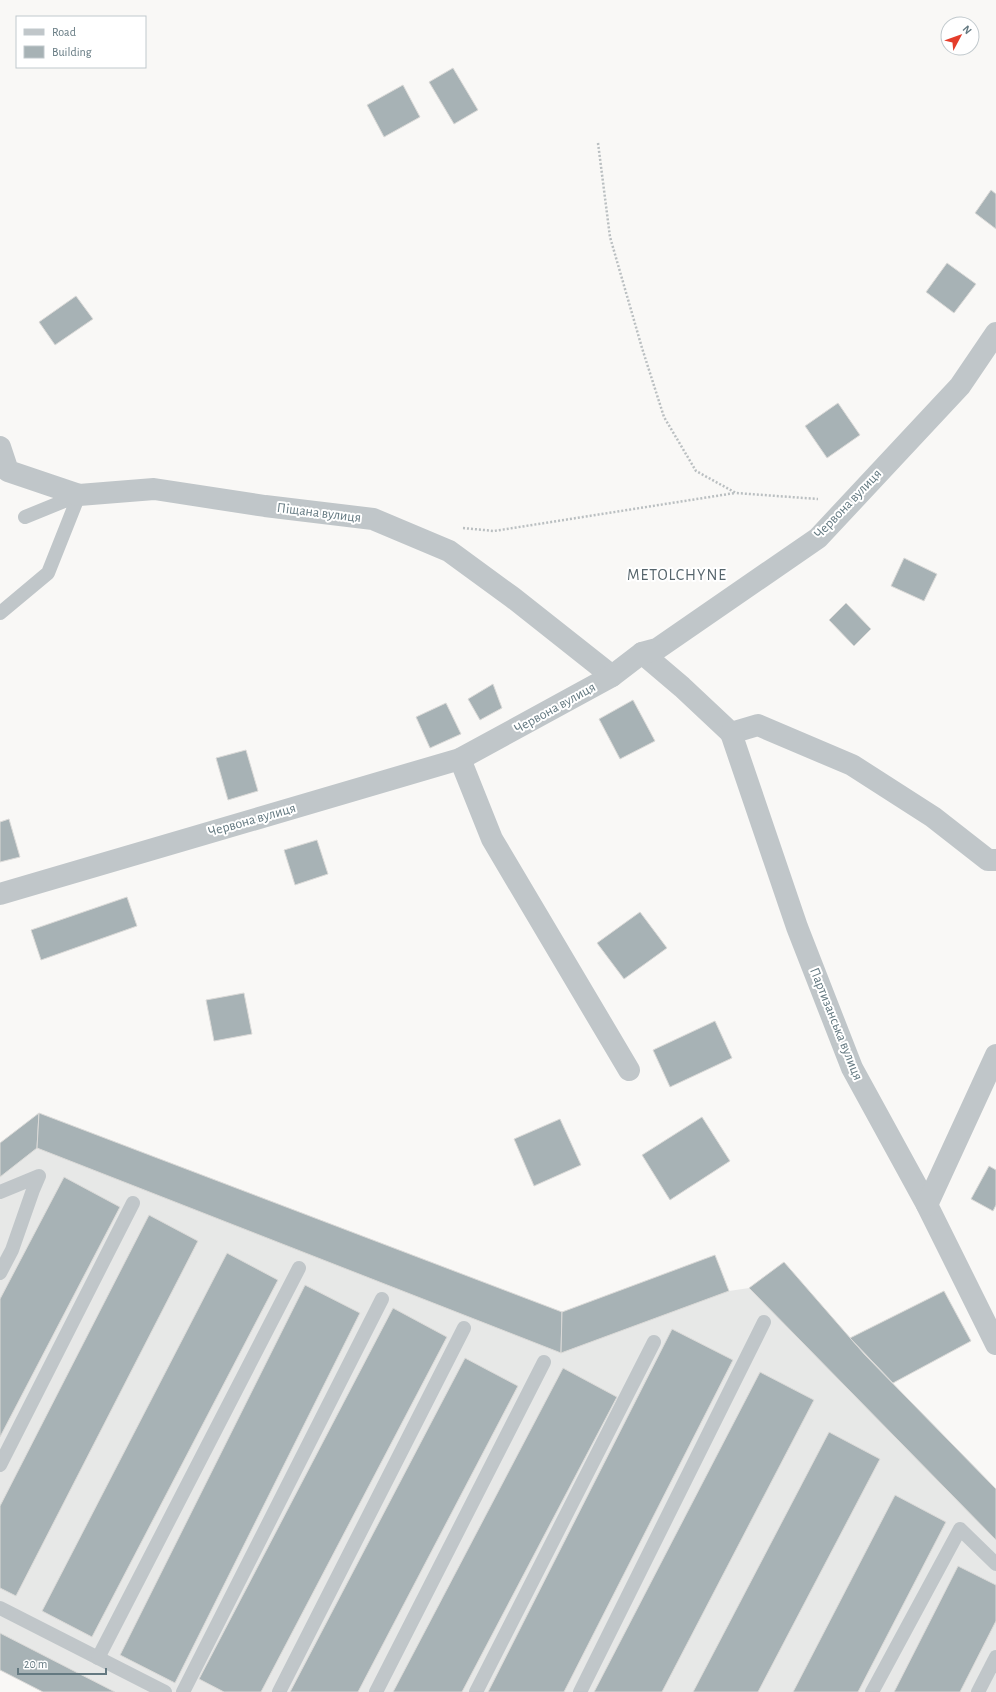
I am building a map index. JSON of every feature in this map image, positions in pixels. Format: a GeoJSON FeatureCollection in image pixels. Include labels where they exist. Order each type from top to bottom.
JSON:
{"type":"FeatureCollection","features":[{"type":"Feature","properties":{"kind":"street","name":"Червона вулиця"},"geometry":{"type":"LineString","coordinates":[[0,894],[460,759],[612,676],[642,653],[657,649],[818,538],[960,386],[996,333]]}},
{"type":"Feature","properties":{"kind":"street","name":"Піщана вулиця"},"geometry":{"type":"LineString","coordinates":[[0,448],[8,471],[79,495],[154,489],[265,506],[373,519],[449,551],[512,597],[612,676]]}},
{"type":"Feature","properties":{"kind":"street"},"geometry":{"type":"LineString","coordinates":[[642,653],[682,687],[730,733],[758,725],[852,765],[933,817],[988,860],[996,860]]}},
{"type":"Feature","properties":{"kind":"street","name":"Партизанська вулиця"},"geometry":{"type":"LineString","coordinates":[[730,733],[797,927],[852,1068],[927,1205],[996,1344]]}},
{"type":"Feature","properties":{"kind":"street"},"geometry":{"type":"LineString","coordinates":[[460,759],[492,838],[630,1070]]}},
{"type":"Feature","properties":{"kind":"street"},"geometry":{"type":"LineString","coordinates":[[927,1205],[996,1055]]}},
{"type":"Feature","properties":{"kind":"lane"},"geometry":{"type":"LineString","coordinates":[[25,517],[79,495]]}},
{"type":"Feature","properties":{"kind":"lane"},"geometry":{"type":"LineString","coordinates":[[0,613],[48,573],[79,495]]}},
{"type":"Feature","properties":{"kind":"lane"},"geometry":{"type":"LineString","coordinates":[[0,1192],[39,1176],[32,1190],[12,1250],[0,1272]]}},
{"type":"Feature","properties":{"kind":"lane"},"geometry":{"type":"LineString","coordinates":[[0,1465],[133,1203]]}},
{"type":"Feature","properties":{"kind":"lane"},"geometry":{"type":"LineString","coordinates":[[98,1658],[299,1268]]}},
{"type":"Feature","properties":{"kind":"lane"},"geometry":{"type":"LineString","coordinates":[[183,1692],[382,1299]]}},
{"type":"Feature","properties":{"kind":"lane"},"geometry":{"type":"LineString","coordinates":[[580,1692],[764,1322]]}},
{"type":"Feature","properties":{"kind":"lane"},"geometry":{"type":"LineString","coordinates":[[279,1692],[464,1328]]}},
{"type":"Feature","properties":{"kind":"lane"},"geometry":{"type":"LineString","coordinates":[[476,1692],[654,1342]]}},
{"type":"Feature","properties":{"kind":"lane"},"geometry":{"type":"LineString","coordinates":[[376,1692],[544,1362]]}},
{"type":"Feature","properties":{"kind":"lane"},"geometry":{"type":"LineString","coordinates":[[872,1692],[960,1529],[996,1564]]}},
{"type":"Feature","properties":{"kind":"lane"},"geometry":{"type":"LineString","coordinates":[[0,1608],[165,1692]]}},
{"type":"Feature","properties":{"kind":"lane"},"geometry":{"type":"LineString","coordinates":[[978,1692],[996,1658]]}},
{"type":"Feature","properties":{"kind":"path"},"geometry":{"type":"LineString","coordinates":[[598,143],[610,237],[664,417],[696,471],[736,493]]}},
{"type":"Feature","properties":{"kind":"path"},"geometry":{"type":"LineString","coordinates":[[456,527],[494,531],[736,493],[852,501]]}},
{"type":"Feature","properties":{"kind":"shaded area"},"geometry":{"type":"Polygon","coordinates":[[[39,1113],[562,1312],[715,1255],[729,1291],[749,1288],[784,1262],[865,1355],[996,1489],[996,1692],[43,1692],[0,1670],[0,1143],[39,1113]]]}},
{"type":"Feature","properties":{"kind":"building"},"geometry":{"type":"Polygon","coordinates":[[[453,68],[478,110],[454,124],[429,82],[453,68]]]}},
{"type":"Feature","properties":{"kind":"building"},"geometry":{"type":"Polygon","coordinates":[[[403,85],[420,117],[384,137],[367,105],[403,85]]]}},
{"type":"Feature","properties":{"kind":"building"},"geometry":{"type":"Polygon","coordinates":[[[991,190],[996,194],[996,229],[975,213],[991,190]]]}},
{"type":"Feature","properties":{"kind":"building"},"geometry":{"type":"Polygon","coordinates":[[[947,263],[976,284],[954,313],[926,292],[947,263]]]}},
{"type":"Feature","properties":{"kind":"building"},"geometry":{"type":"Polygon","coordinates":[[[76,296],[93,319],[55,345],[39,322],[76,296]]]}},
{"type":"Feature","properties":{"kind":"building"},"geometry":{"type":"Polygon","coordinates":[[[838,403],[860,435],[827,458],[805,426],[838,403]]]}},
{"type":"Feature","properties":{"kind":"building"},"geometry":{"type":"Polygon","coordinates":[[[904,558],[937,574],[924,601],[891,586],[904,558]]]}},
{"type":"Feature","properties":{"kind":"building"},"geometry":{"type":"Polygon","coordinates":[[[846,603],[871,629],[854,646],[829,620],[846,603]]]}},
{"type":"Feature","properties":{"kind":"building"},"geometry":{"type":"Polygon","coordinates":[[[493,684],[502,708],[480,720],[468,699],[493,684]]]}},
{"type":"Feature","properties":{"kind":"building"},"geometry":{"type":"Polygon","coordinates":[[[633,700],[655,741],[620,759],[599,719],[633,700]]]}},
{"type":"Feature","properties":{"kind":"building"},"geometry":{"type":"Polygon","coordinates":[[[446,703],[461,734],[430,748],[416,717],[446,703]]]}},
{"type":"Feature","properties":{"kind":"building"},"geometry":{"type":"Polygon","coordinates":[[[246,750],[258,791],[228,800],[216,758],[246,750]]]}},
{"type":"Feature","properties":{"kind":"building"},"geometry":{"type":"Polygon","coordinates":[[[9,819],[20,857],[0,862],[0,822],[9,819]]]}},
{"type":"Feature","properties":{"kind":"building"},"geometry":{"type":"Polygon","coordinates":[[[317,840],[328,874],[295,885],[284,850],[317,840]]]}},
{"type":"Feature","properties":{"kind":"building"},"geometry":{"type":"Polygon","coordinates":[[[127,897],[137,926],[41,960],[31,930],[127,897]]]}},
{"type":"Feature","properties":{"kind":"building"},"geometry":{"type":"Polygon","coordinates":[[[640,912],[667,948],[624,979],[597,943],[640,912]]]}},
{"type":"Feature","properties":{"kind":"building"},"geometry":{"type":"Polygon","coordinates":[[[244,993],[252,1034],[214,1041],[206,1000],[244,993]]]}},
{"type":"Feature","properties":{"kind":"building"},"geometry":{"type":"Polygon","coordinates":[[[715,1021],[732,1058],[670,1087],[653,1050],[715,1021]]]}},
{"type":"Feature","properties":{"kind":"building"},"geometry":{"type":"Polygon","coordinates":[[[39,1113],[37,1148],[0,1177],[0,1143],[39,1113]]]}},
{"type":"Feature","properties":{"kind":"building"},"geometry":{"type":"Polygon","coordinates":[[[39,1113],[562,1312],[561,1353],[37,1148],[39,1113]]]}},
{"type":"Feature","properties":{"kind":"building"},"geometry":{"type":"Polygon","coordinates":[[[702,1117],[730,1161],[670,1200],[642,1155],[702,1117]]]}},
{"type":"Feature","properties":{"kind":"building"},"geometry":{"type":"Polygon","coordinates":[[[560,1119],[581,1165],[534,1186],[514,1139],[560,1119]]]}},
{"type":"Feature","properties":{"kind":"building"},"geometry":{"type":"Polygon","coordinates":[[[989,1166],[996,1170],[996,1205],[993,1211],[971,1199],[989,1166]]]}},
{"type":"Feature","properties":{"kind":"building"},"geometry":{"type":"Polygon","coordinates":[[[64,1177],[120,1207],[0,1437],[0,1299],[64,1177]]]}},
{"type":"Feature","properties":{"kind":"building"},"geometry":{"type":"Polygon","coordinates":[[[149,1215],[198,1241],[16,1596],[0,1588],[0,1506],[149,1215]]]}},
{"type":"Feature","properties":{"kind":"building"},"geometry":{"type":"Polygon","coordinates":[[[227,1253],[278,1280],[92,1637],[42,1611],[227,1253]]]}},
{"type":"Feature","properties":{"kind":"building"},"geometry":{"type":"Polygon","coordinates":[[[715,1255],[729,1291],[561,1353],[562,1312],[715,1255]]]}},
{"type":"Feature","properties":{"kind":"building"},"geometry":{"type":"Polygon","coordinates":[[[784,1262],[865,1355],[996,1489],[996,1540],[749,1288],[784,1262]]]}},
{"type":"Feature","properties":{"kind":"building"},"geometry":{"type":"Polygon","coordinates":[[[305,1285],[360,1313],[175,1683],[120,1655],[305,1285]]]}},
{"type":"Feature","properties":{"kind":"building"},"geometry":{"type":"Polygon","coordinates":[[[944,1291],[971,1341],[893,1383],[850,1338],[944,1291]]]}},
{"type":"Feature","properties":{"kind":"building"},"geometry":{"type":"Polygon","coordinates":[[[393,1308],[447,1337],[261,1692],[224,1692],[199,1679],[393,1308]]]}},
{"type":"Feature","properties":{"kind":"building"},"geometry":{"type":"Polygon","coordinates":[[[672,1329],[733,1360],[564,1692],[488,1692],[672,1329]]]}},
{"type":"Feature","properties":{"kind":"building"},"geometry":{"type":"Polygon","coordinates":[[[465,1358],[518,1386],[358,1692],[290,1692],[465,1358]]]}},
{"type":"Feature","properties":{"kind":"building"},"geometry":{"type":"Polygon","coordinates":[[[563,1368],[617,1397],[462,1692],[393,1692],[563,1368]]]}},
{"type":"Feature","properties":{"kind":"building"},"geometry":{"type":"Polygon","coordinates":[[[760,1372],[814,1400],[662,1692],[594,1692],[760,1372]]]}},
{"type":"Feature","properties":{"kind":"building"},"geometry":{"type":"Polygon","coordinates":[[[829,1432],[880,1459],[758,1692],[693,1692],[829,1432]]]}},
{"type":"Feature","properties":{"kind":"building"},"geometry":{"type":"Polygon","coordinates":[[[895,1495],[946,1522],[858,1692],[793,1692],[895,1495]]]}},
{"type":"Feature","properties":{"kind":"building"},"geometry":{"type":"Polygon","coordinates":[[[958,1566],[996,1585],[996,1621],[960,1692],[894,1692],[958,1566]]]}},
{"type":"Feature","properties":{"kind":"building"},"geometry":{"type":"Polygon","coordinates":[[[0,1633],[115,1692],[43,1692],[0,1670],[0,1633]]]}},
{"type":"Feature","properties":{"kind":"district","name":"METOLCHYNE"},"geometry":{"type":"Point","coordinates":[677,575]}}]}
